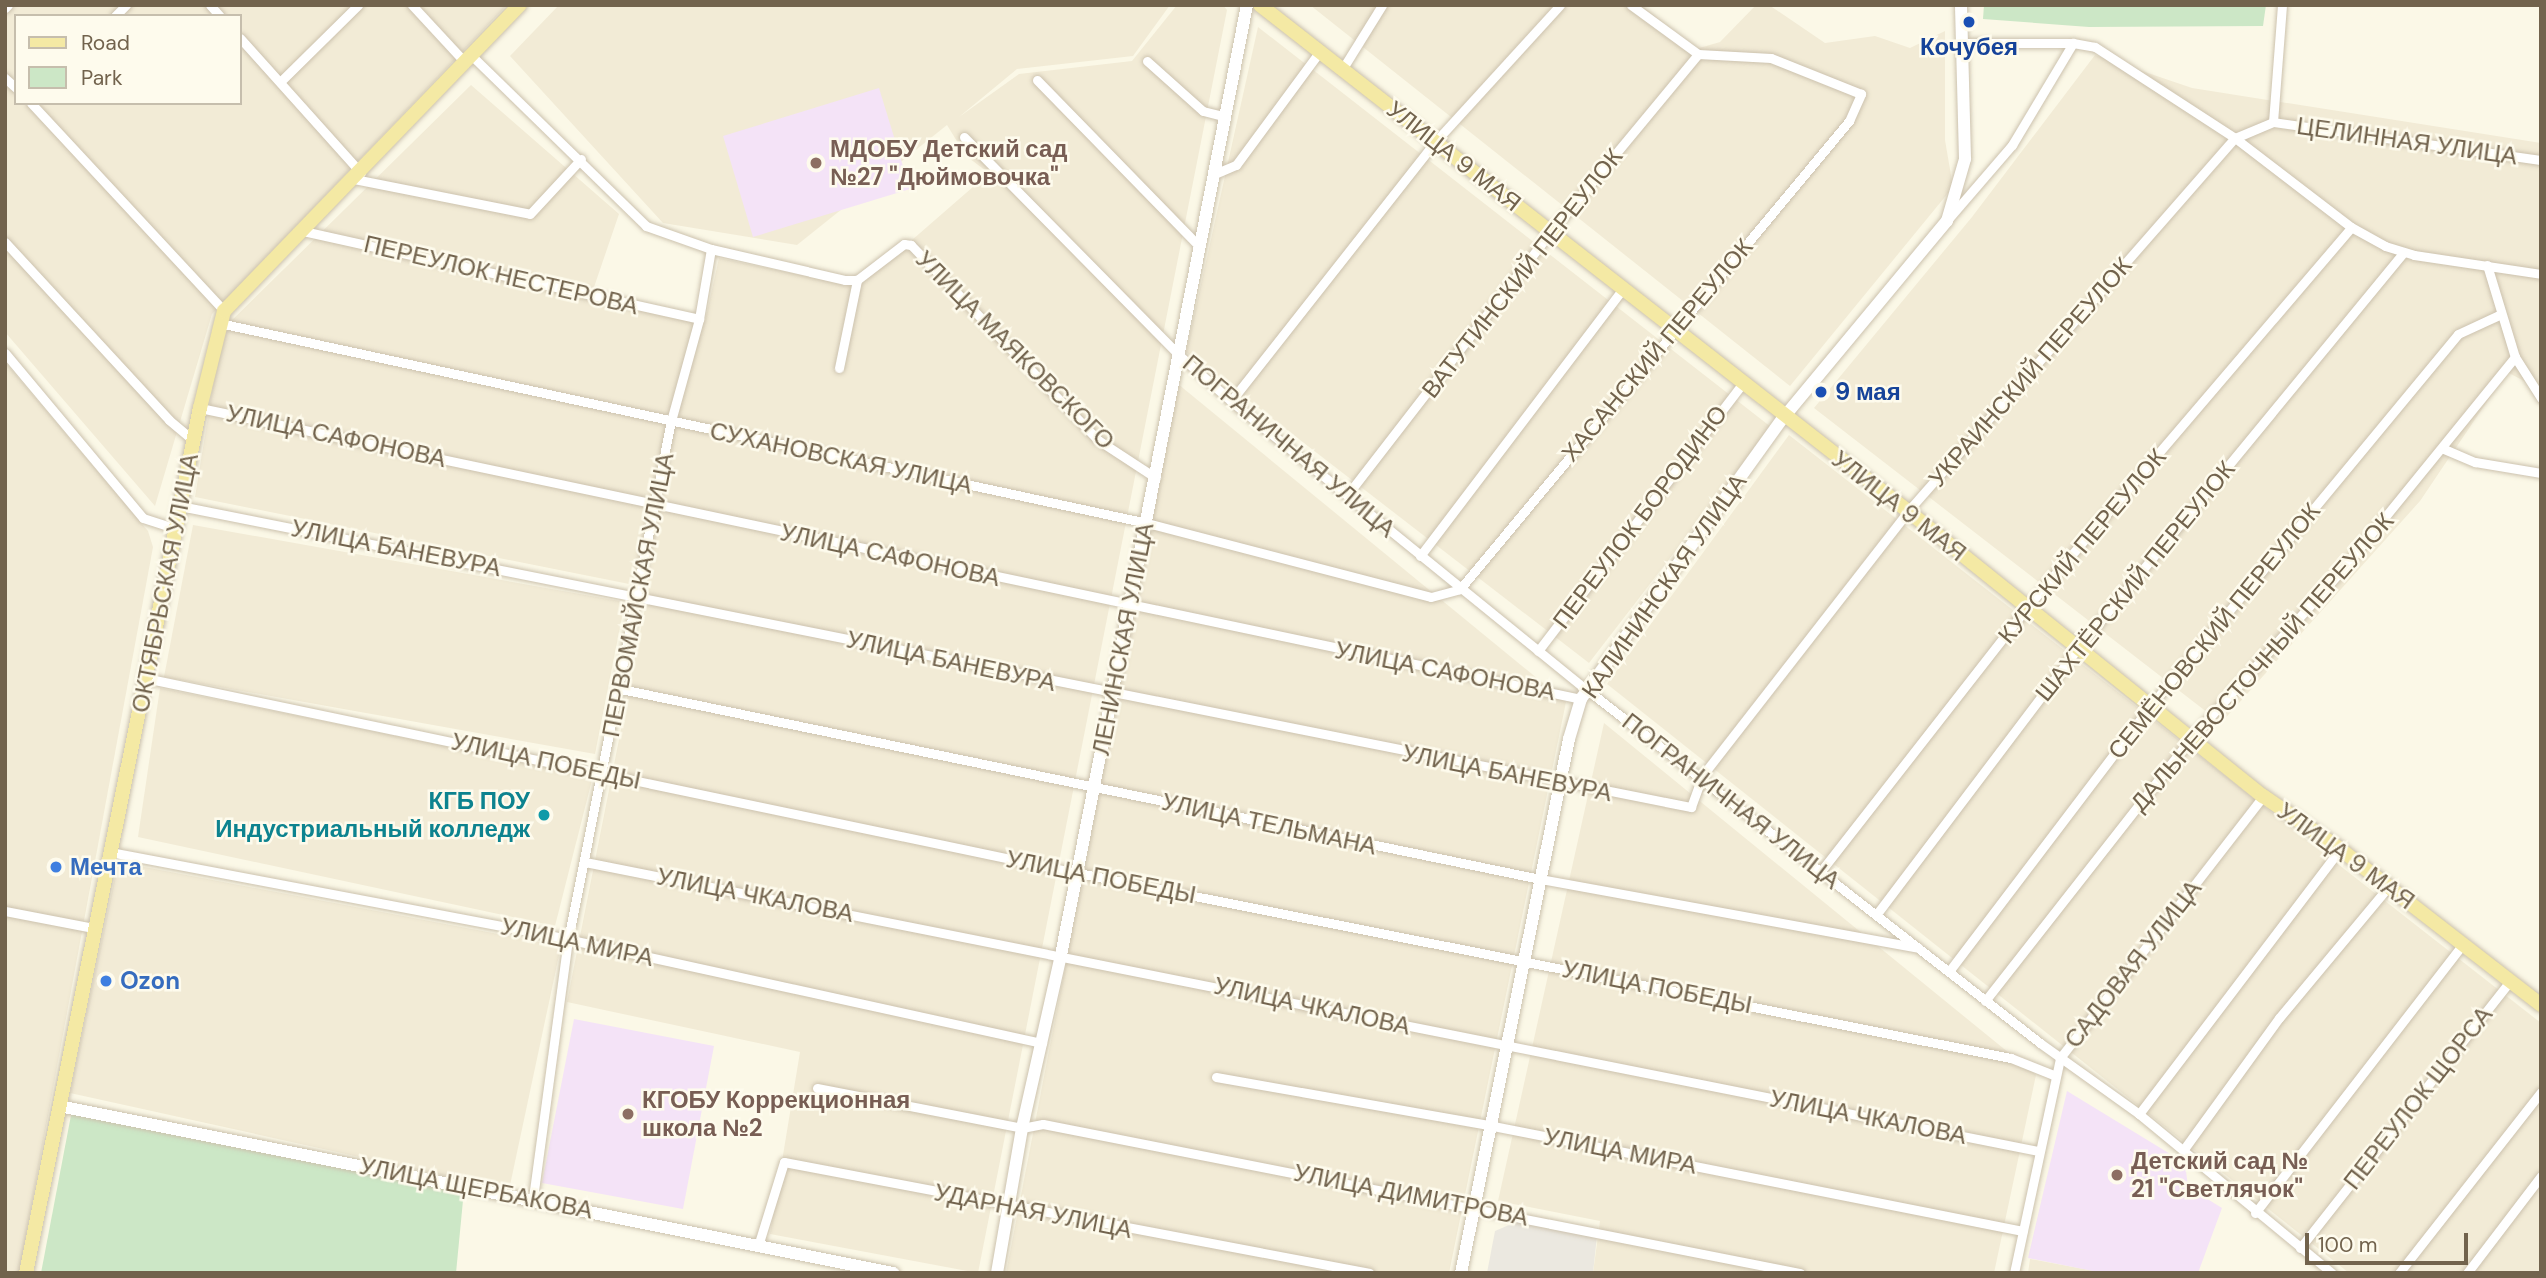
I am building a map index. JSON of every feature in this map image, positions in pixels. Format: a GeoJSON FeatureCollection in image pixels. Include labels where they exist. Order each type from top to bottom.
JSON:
{"type":"FeatureCollection","features":[{"type":"Feature","properties":{"kind":"main road"},"geometry":{"type":"LineString","coordinates":[[222,317],[358,176],[467,57],[520,5]]}},
{"type":"Feature","properties":{"kind":"main road","name":"ЛЕНИНСКАЯ УЛИЦА"},"geometry":{"type":"LineString","coordinates":[[997,1273],[1022,1128],[1078,873],[1111,694],[1156,478],[1211,176],[1247,5]]}},
{"type":"Feature","properties":{"kind":"main road","name":"УЛИЦА 9 МАЯ"},"geometry":{"type":"LineString","coordinates":[[1260,5],[2152,704],[2263,796],[2340,849],[2541,1005]]}},
{"type":"Feature","properties":{"kind":"main road","name":"КАЛИНИНСКАЯ УЛИЦА"},"geometry":{"type":"LineString","coordinates":[[1461,1273],[1493,1126],[1560,784],[1583,694],[1784,417],[1947,221],[1965,159],[1961,5]]}},
{"type":"Feature","properties":{"kind":"main road","name":"ОКТЯБРЬСКАЯ УЛИЦА"},"geometry":{"type":"LineString","coordinates":[[26,1273],[93,928],[200,408],[222,317]]}},
{"type":"Feature","properties":{"kind":"main road","name":"УЛИЦА ЩЕРБАКОВА"},"geometry":{"type":"LineString","coordinates":[[59,1107],[533,1198],[893,1273]]}},
{"type":"Feature","properties":{"kind":"street"},"geometry":{"type":"LineString","coordinates":[[280,82],[358,5]]}},
{"type":"Feature","properties":{"kind":"street"},"geometry":{"type":"LineString","coordinates":[[412,5],[581,159],[646,226],[711,249],[857,280],[839,368]]}},
{"type":"Feature","properties":{"kind":"street"},"geometry":{"type":"LineString","coordinates":[[1343,68],[1382,5]]}},
{"type":"Feature","properties":{"kind":"street"},"geometry":{"type":"LineString","coordinates":[[1231,401],[1435,142],[1560,5]]}},
{"type":"Feature","properties":{"kind":"street"},"geometry":{"type":"LineString","coordinates":[[1631,5],[1698,54]]}},
{"type":"Feature","properties":{"kind":"street"},"geometry":{"type":"LineString","coordinates":[[2273,122],[2282,5]]}},
{"type":"Feature","properties":{"kind":"street"},"geometry":{"type":"LineString","coordinates":[[242,40],[358,176],[530,214],[581,159]]}},
{"type":"Feature","properties":{"kind":"street"},"geometry":{"type":"LineString","coordinates":[[1962,43],[2073,43],[2113,56],[2235,138],[2351,227],[2403,253],[2541,274]]}},
{"type":"Feature","properties":{"kind":"street"},"geometry":{"type":"LineString","coordinates":[[1947,221],[2012,145],[2073,43]]}},
{"type":"Feature","properties":{"kind":"street"},"geometry":{"type":"LineString","coordinates":[[1211,176],[1236,165],[1320,51]]}},
{"type":"Feature","properties":{"kind":"street","name":"ХАСАНСКИЙ ПЕРЕУЛОК"},"geometry":{"type":"LineString","coordinates":[[1460,589],[1673,328],[1849,121],[1851,111],[1861,94],[1771,58],[1698,54]]}},
{"type":"Feature","properties":{"kind":"street","name":"ВАТУТИНСКИЙ ПЕРЕУЛОК"},"geometry":{"type":"LineString","coordinates":[[1348,494],[1550,233],[1698,54]]}},
{"type":"Feature","properties":{"kind":"street"},"geometry":{"type":"LineString","coordinates":[[1147,61],[1203,111],[1223,116]]}},
{"type":"Feature","properties":{"kind":"street"},"geometry":{"type":"LineString","coordinates":[[1037,80],[1198,245]]}},
{"type":"Feature","properties":{"kind":"street"},"geometry":{"type":"LineString","coordinates":[[32,105],[222,317]]}},
{"type":"Feature","properties":{"kind":"street","name":"ЦЕЛИННАЯ УЛИЦА"},"geometry":{"type":"LineString","coordinates":[[2235,138],[2273,122],[2541,160]]}},
{"type":"Feature","properties":{"kind":"street","name":"ПОГРАНИЧНАЯ УЛИЦА"},"geometry":{"type":"LineString","coordinates":[[964,137],[1179,355],[1231,401],[1538,650],[1583,694],[1702,776],[1876,915],[1950,970],[1985,1001],[2184,1149],[2255,1213],[2332,1273]]}},
{"type":"Feature","properties":{"kind":"street","name":"УКРАИНСКИЙ ПЕРЕУЛОК"},"geometry":{"type":"LineString","coordinates":[[1702,776],[1908,512],[2235,138]]}},
{"type":"Feature","properties":{"kind":"street","name":"КУРСКИЙ ПЕРЕУЛОК"},"geometry":{"type":"LineString","coordinates":[[1821,871],[2027,607],[2351,227]]}},
{"type":"Feature","properties":{"kind":"street","name":"ПЕРЕУЛОК НЕСТЕРОВА"},"geometry":{"type":"LineString","coordinates":[[303,231],[699,319]]}},
{"type":"Feature","properties":{"kind":"street"},"geometry":{"type":"LineString","coordinates":[[5,242],[169,420],[194,441]]}},
{"type":"Feature","properties":{"kind":"street","name":"УЛИЦА МАЯКОВСКОГО"},"geometry":{"type":"LineString","coordinates":[[857,280],[904,244],[911,245],[1098,440],[1156,478]]}},
{"type":"Feature","properties":{"kind":"street","name":"ПЕРВОМАЙСКАЯ УЛИЦА"},"geometry":{"type":"LineString","coordinates":[[533,1198],[568,940],[640,596],[671,421],[699,319],[711,249]]}},
{"type":"Feature","properties":{"kind":"street","name":"ШАХТЁРСКИЙ ПЕРЕУЛОК"},"geometry":{"type":"LineString","coordinates":[[1876,915],[2079,648],[2403,253]]}},
{"type":"Feature","properties":{"kind":"street"},"geometry":{"type":"LineString","coordinates":[[2487,265],[2499,314],[2515,357],[2541,398]]}},
{"type":"Feature","properties":{"kind":"street"},"geometry":{"type":"LineString","coordinates":[[1420,556],[1622,290]]}},
{"type":"Feature","properties":{"kind":"street","name":"СЕМЁНОВСКИЙ ПЕРЕУЛОК"},"geometry":{"type":"LineString","coordinates":[[1950,970],[2152,704],[2458,334],[2499,314]]}},
{"type":"Feature","properties":{"kind":"street","name":"СУХАНОВСКАЯ УЛИЦА"},"geometry":{"type":"LineString","coordinates":[[222,317],[671,421],[1147,523],[1431,597],[1460,589]]}},
{"type":"Feature","properties":{"kind":"street"},"geometry":{"type":"LineString","coordinates":[[5,353],[143,518],[176,529]]}},
{"type":"Feature","properties":{"kind":"street","name":"ДАЛЬНЕВОСТОЧНЫЙ ПЕРЕУЛОК"},"geometry":{"type":"LineString","coordinates":[[1985,1001],[2192,737],[2444,449],[2515,357]]}},
{"type":"Feature","properties":{"kind":"street","name":"ПЕРЕУЛОК БОРОДИНО"},"geometry":{"type":"LineString","coordinates":[[1538,650],[1742,384]]}},
{"type":"Feature","properties":{"kind":"street","name":"УЛИЦА САФОНОВА"},"geometry":{"type":"LineString","coordinates":[[200,408],[1129,607],[1583,694]]}},
{"type":"Feature","properties":{"kind":"street"},"geometry":{"type":"LineString","coordinates":[[2444,449],[2475,462],[2541,474]]}},
{"type":"Feature","properties":{"kind":"street","name":"УЛИЦА БАНЕВУРА"},"geometry":{"type":"LineString","coordinates":[[180,506],[640,596],[1560,784],[1691,807],[1702,776]]}},
{"type":"Feature","properties":{"kind":"street","name":"УЛИЦА ПОБЕДЫ"},"geometry":{"type":"LineString","coordinates":[[145,678],[1078,873],[2011,1058],[2056,1076]]}},
{"type":"Feature","properties":{"kind":"street","name":"УЛИЦА ТЕЛЬМАНА"},"geometry":{"type":"LineString","coordinates":[[621,690],[1540,879],[1920,948]]}},
{"type":"Feature","properties":{"kind":"street","name":"САДОВАЯ УЛИЦА"},"geometry":{"type":"LineString","coordinates":[[2014,1273],[2060,1058],[2263,796]]}},
{"type":"Feature","properties":{"kind":"street"},"geometry":{"type":"LineString","coordinates":[[2139,1114],[2340,849]]}},
{"type":"Feature","properties":{"kind":"street","name":"УЛИЦА МИРА"},"geometry":{"type":"LineString","coordinates":[[110,852],[568,940],[1042,1043]]}},
{"type":"Feature","properties":{"kind":"street","name":"УЛИЦА ЧКАЛОВА"},"geometry":{"type":"LineString","coordinates":[[585,862],[2038,1151]]}},
{"type":"Feature","properties":{"kind":"street"},"geometry":{"type":"LineString","coordinates":[[2184,1149],[2278,1018],[2388,887]]}},
{"type":"Feature","properties":{"kind":"street"},"geometry":{"type":"LineString","coordinates":[[5,911],[93,928]]}},
{"type":"Feature","properties":{"kind":"street"},"geometry":{"type":"LineString","coordinates":[[2255,1213],[2464,943]]}},
{"type":"Feature","properties":{"kind":"street","name":"ПЕРЕУЛОК ЩОРСА"},"geometry":{"type":"LineString","coordinates":[[2300,1248],[2510,981]]}},
{"type":"Feature","properties":{"kind":"street","name":"УЛИЦА МИРА"},"geometry":{"type":"LineString","coordinates":[[1216,1077],[1493,1126],[2023,1231]]}},
{"type":"Feature","properties":{"kind":"street","name":"УЛИЦА ДИМИТРОВА"},"geometry":{"type":"LineString","coordinates":[[817,1088],[1022,1128],[1043,1125],[1475,1207],[1800,1273]]}},
{"type":"Feature","properties":{"kind":"street"},"geometry":{"type":"LineString","coordinates":[[2399,1273],[2541,1092]]}},
{"type":"Feature","properties":{"kind":"street","name":"УДАРНАЯ УЛИЦА"},"geometry":{"type":"LineString","coordinates":[[758,1247],[784,1162],[1010,1207],[1370,1273]]}},
{"type":"Feature","properties":{"kind":"street"},"geometry":{"type":"LineString","coordinates":[[2467,1273],[2541,1176]]}},
{"type":"Feature","properties":{"kind":"shaded area"},"geometry":{"type":"Polygon","coordinates":[[[5,5],[507,5],[212,314],[155,506],[5,332],[5,5]]]}},
{"type":"Feature","properties":{"kind":"shaded area"},"geometry":{"type":"Polygon","coordinates":[[[559,5],[1170,5],[1133,56],[1017,69],[959,117],[1019,74],[1132,61],[1177,5],[1223,5],[1227,10],[978,1273],[770,1234],[800,1052],[567,1002],[649,588],[195,497],[222,330],[471,85],[619,214],[592,293],[705,321],[719,258],[858,287],[989,173],[966,156],[947,125],[797,245],[663,223],[510,56],[559,5]]]}},
{"type":"Feature","properties":{"kind":"shaded area"},"geometry":{"type":"Polygon","coordinates":[[[1310,5],[1641,5],[1696,49],[1720,42],[1756,5],[1769,5],[1825,43],[1875,36],[1910,48],[1945,31],[1945,140],[1953,187],[1790,386],[1310,5]]]}},
{"type":"Feature","properties":{"kind":"shaded area"},"geometry":{"type":"Polygon","coordinates":[[[1258,27],[1771,427],[1589,663],[1186,352],[1258,27]]]}},
{"type":"Feature","properties":{"kind":"shaded area"},"geometry":{"type":"Polygon","coordinates":[[[2095,55],[2192,88],[2541,143],[2541,390],[2507,372],[2420,501],[2221,723],[1814,408],[1972,217],[2095,55]]]}},
{"type":"Feature","properties":{"kind":"shaded area","name":"МДОБУ Детский сад №27 \"Дюймовочка\""},"geometry":{"type":"Polygon","coordinates":[[[879,88],[910,189],[753,237],[723,136],[879,88]]]}},
{"type":"Feature","properties":{"kind":"shaded area"},"geometry":{"type":"Polygon","coordinates":[[[5,362],[148,531],[153,547],[19,1273],[5,1273],[5,362]]]}},
{"type":"Feature","properties":{"kind":"shaded area"},"geometry":{"type":"Polygon","coordinates":[[[1178,384],[1566,702],[1449,1273],[1006,1273],[1178,384]]]}},
{"type":"Feature","properties":{"kind":"shaded area"},"geometry":{"type":"Polygon","coordinates":[[[1789,435],[2541,1023],[2541,1273],[2349,1273],[1607,684],[1789,435]]]}},
{"type":"Feature","properties":{"kind":"shaded area"},"geometry":{"type":"Polygon","coordinates":[[[193,525],[625,602],[595,754],[164,677],[193,525]]]}},
{"type":"Feature","properties":{"kind":"shaded area"},"geometry":{"type":"Polygon","coordinates":[[[160,688],[593,776],[555,926],[138,837],[160,688]]]}},
{"type":"Feature","properties":{"kind":"shaded area"},"geometry":{"type":"Polygon","coordinates":[[[1604,723],[2036,1075],[1994,1273],[1593,1273],[1600,1221],[1498,1201],[1604,723]]]}},
{"type":"Feature","properties":{"kind":"shaded area"},"geometry":{"type":"Polygon","coordinates":[[[118,862],[561,946],[509,1190],[70,1093],[118,862]]]}},
{"type":"Feature","properties":{"kind":"shaded area","name":"КГОБУ Коррекционная школа №2"},"geometry":{"type":"Polygon","coordinates":[[[574,1019],[714,1046],[683,1209],[542,1183],[574,1019]]]}},
{"type":"Feature","properties":{"kind":"shaded area","name":"Детский сад № 21 \"Светлячок\""},"geometry":{"type":"Polygon","coordinates":[[[2067,1091],[2185,1163],[2188,1187],[2222,1208],[2198,1273],[2103,1273],[2028,1258],[2067,1091]]]}},
{"type":"Feature","properties":{"kind":"shaded area"},"geometry":{"type":"Polygon","coordinates":[[[1516,1222],[1597,1236],[1593,1273],[1487,1273],[1495,1231],[1516,1222]]]}},
{"type":"Feature","properties":{"kind":"shaded area"},"geometry":{"type":"Polygon","coordinates":[[[2030,1259],[2105,1273],[2028,1273],[2030,1259]]]}},
{"type":"Feature","properties":{"kind":"green space"},"geometry":{"type":"Polygon","coordinates":[[[1984,5],[2266,5],[2263,26],[2089,27],[1983,19],[1984,5]]]}},
{"type":"Feature","properties":{"kind":"green space"},"geometry":{"type":"Polygon","coordinates":[[[72,1110],[464,1190],[456,1273],[41,1273],[72,1110]]]}},
{"type":"Feature","properties":{"kind":"place","name":"Кочубея"},"geometry":{"type":"Point","coordinates":[1969,22]}},
{"type":"Feature","properties":{"kind":"place","name":"МДОБУ Детский сад №27 \"Дюймовочка\""},"geometry":{"type":"Point","coordinates":[816,163]}},
{"type":"Feature","properties":{"kind":"place","name":"9 мая"},"geometry":{"type":"Point","coordinates":[1821,392]}},
{"type":"Feature","properties":{"kind":"place","name":"КГБ ПОУ Индустриальный колледж"},"geometry":{"type":"Point","coordinates":[544,815]}},
{"type":"Feature","properties":{"kind":"place","name":"Мечта"},"geometry":{"type":"Point","coordinates":[56,867]}},
{"type":"Feature","properties":{"kind":"place","name":"Ozon"},"geometry":{"type":"Point","coordinates":[106,981]}},
{"type":"Feature","properties":{"kind":"place","name":"КГОБУ Коррекционная школа №2"},"geometry":{"type":"Point","coordinates":[628,1114]}},
{"type":"Feature","properties":{"kind":"place","name":"Детский сад № 21 \"Светлячок\""},"geometry":{"type":"Point","coordinates":[2117,1175]}}]}
